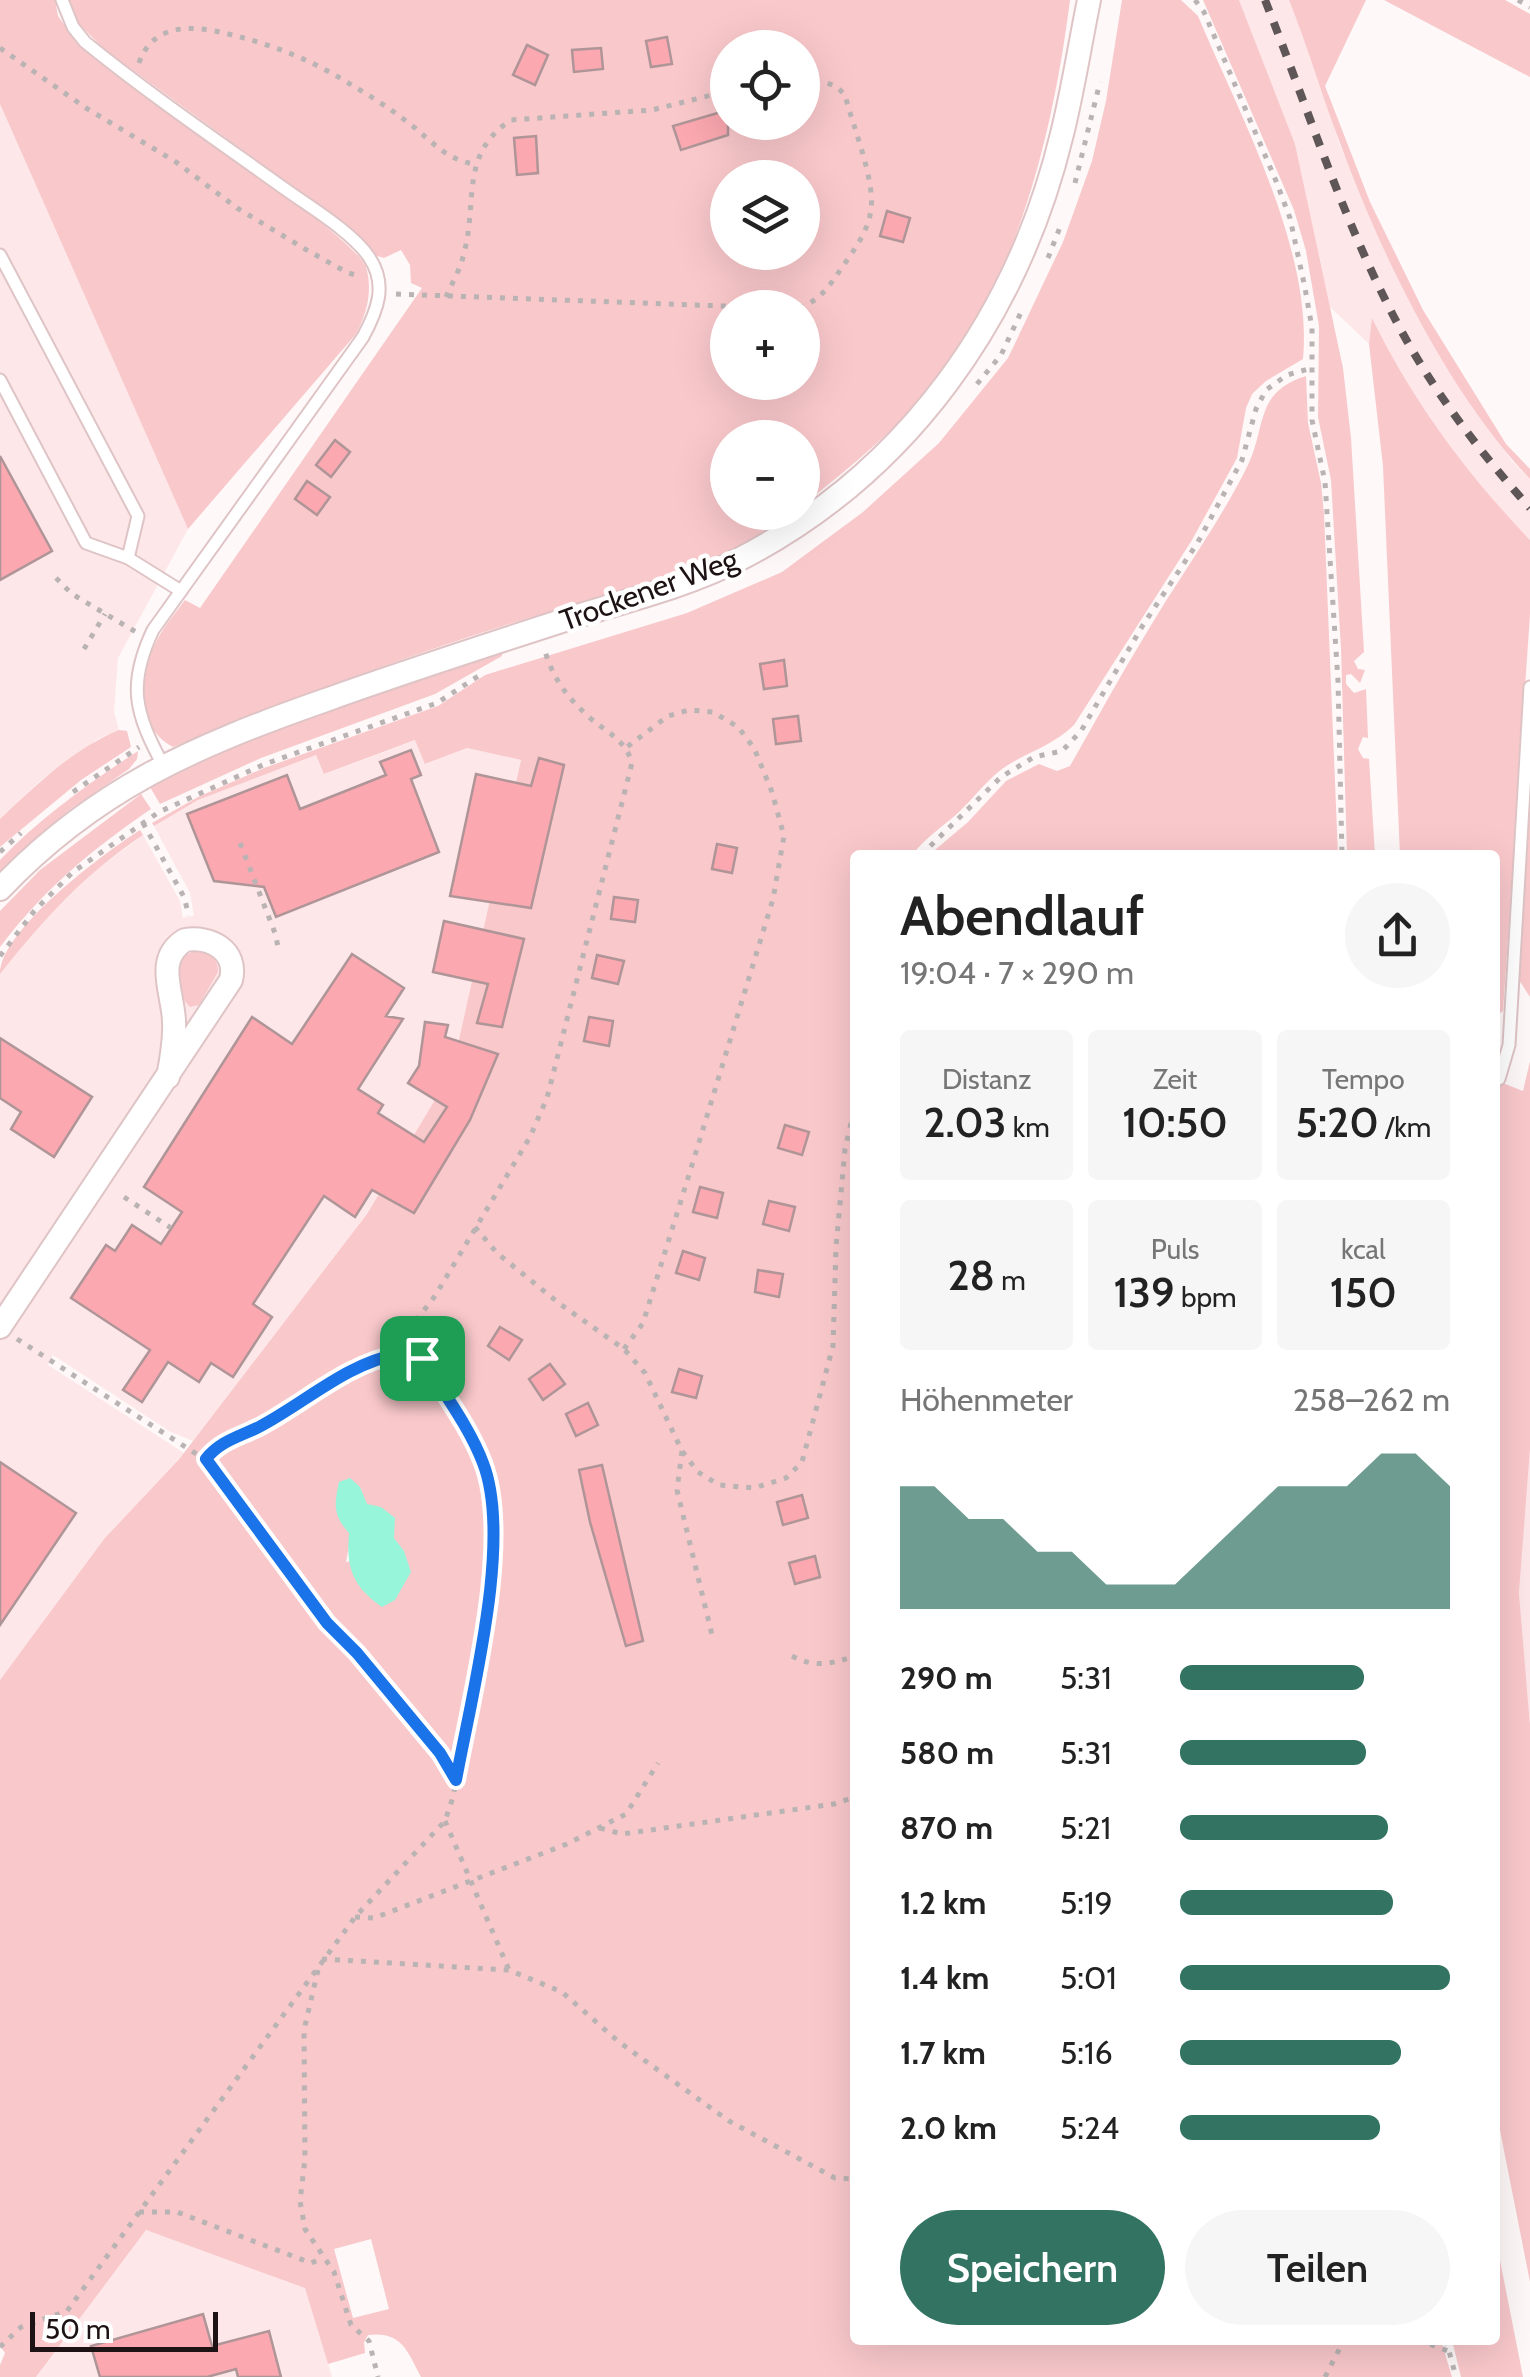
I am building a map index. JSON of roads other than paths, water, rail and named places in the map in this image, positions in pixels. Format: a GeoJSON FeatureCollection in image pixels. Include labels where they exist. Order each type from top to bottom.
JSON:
{"type":"FeatureCollection","features":[{"type":"Feature","properties":{"kind":"street","name":"Trockener Weg"},"geometry":{"type":"LineString","coordinates":[[0,889],[31,856],[76,819],[162,765],[252,726],[542,639],[737,561],[796,526],[868,470],[924,415],[964,364],[1016,266],[1062,136],[1089,0]]}},
{"type":"Feature","properties":{"kind":"street"},"geometry":{"type":"LineString","coordinates":[[7,1332],[168,1076],[233,972],[230,958],[219,946],[193,938],[179,944],[166,966],[175,1043],[168,1076]]}},
{"type":"Feature","properties":{"kind":"lane"},"geometry":{"type":"LineString","coordinates":[[62,0],[72,27],[85,42],[321,215],[362,250],[377,275],[380,294],[374,318],[363,337],[148,639],[136,679],[137,705],[162,765]]}},
{"type":"Feature","properties":{"kind":"lane"},"geometry":{"type":"LineString","coordinates":[[0,255],[138,516],[128,558]]}},
{"type":"Feature","properties":{"kind":"lane"},"geometry":{"type":"LineString","coordinates":[[0,380],[86,543],[128,558],[181,590]]}},
{"type":"Feature","properties":{"kind":"lane"},"geometry":{"type":"LineString","coordinates":[[1500,1076],[1509,1045],[1530,687]]}},
{"type":"Feature","properties":{"kind":"railway"},"geometry":{"type":"LineString","coordinates":[[1265,0],[1341,200],[1394,317],[1456,417],[1530,508]]}}]}
